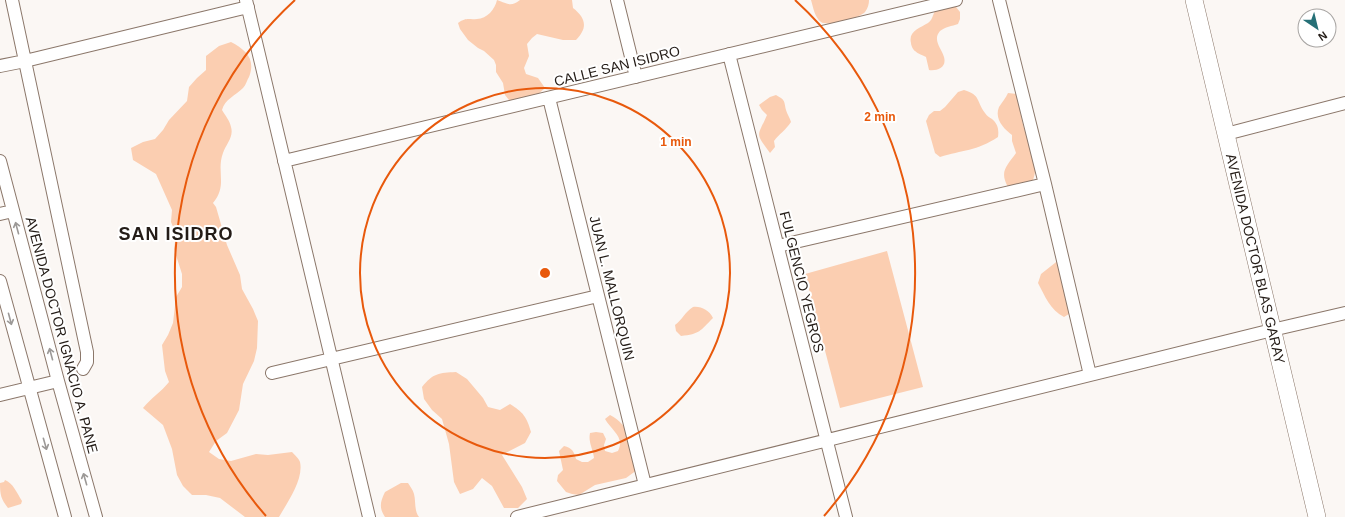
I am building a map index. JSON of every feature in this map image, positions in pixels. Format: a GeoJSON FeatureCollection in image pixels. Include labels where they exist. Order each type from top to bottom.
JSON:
{"type":"FeatureCollection","features":[{"type":"Feature","properties":{"kind":"street"},"geometry":{"type":"LineString","coordinates":[[12,0],[87,352],[87,362],[83,369]]}},
{"type":"Feature","properties":{"kind":"street"},"geometry":{"type":"LineString","coordinates":[[618,0],[636,76]]}},
{"type":"Feature","properties":{"kind":"street","name":"CALLE SAN ISIDRO"},"geometry":{"type":"LineString","coordinates":[[284,161],[956,0]]}},
{"type":"Feature","properties":{"kind":"street"},"geometry":{"type":"LineString","coordinates":[[999,0],[1045,184],[1090,375]]}},
{"type":"Feature","properties":{"kind":"street","name":"AVENIDA DOCTOR BLAS GARAY"},"geometry":{"type":"LineString","coordinates":[[1194,0],[1317,517]]}},
{"type":"Feature","properties":{"kind":"street"},"geometry":{"type":"LineString","coordinates":[[0,66],[25,61],[247,4],[370,517]]}},
{"type":"Feature","properties":{"kind":"street","name":"FULGENCIO YEGROS"},"geometry":{"type":"LineString","coordinates":[[729,54],[846,517]]}},
{"type":"Feature","properties":{"kind":"street","name":"JUAN L. MALLORQUIN"},"geometry":{"type":"LineString","coordinates":[[549,98],[645,485]]}},
{"type":"Feature","properties":{"kind":"street"},"geometry":{"type":"LineString","coordinates":[[1226,134],[1345,103]]}},
{"type":"Feature","properties":{"kind":"street","name":"AVENIDA DOCTOR IGNACIO A. PANE"},"geometry":{"type":"LineString","coordinates":[[0,161],[58,381],[96,517]]}},
{"type":"Feature","properties":{"kind":"street"},"geometry":{"type":"LineString","coordinates":[[778,246],[1045,184]]}},
{"type":"Feature","properties":{"kind":"street"},"geometry":{"type":"LineString","coordinates":[[0,214],[13,211]]}},
{"type":"Feature","properties":{"kind":"street"},"geometry":{"type":"LineString","coordinates":[[0,281],[65,517]]}},
{"type":"Feature","properties":{"kind":"street"},"geometry":{"type":"LineString","coordinates":[[272,374],[598,296]]}},
{"type":"Feature","properties":{"kind":"street"},"geometry":{"type":"LineString","coordinates":[[517,517],[1272,330],[1345,314]]}},
{"type":"Feature","properties":{"kind":"street"},"geometry":{"type":"LineString","coordinates":[[0,395],[58,381]]}},
{"type":"Feature","properties":{"kind":"shaded area"},"geometry":{"type":"Polygon","coordinates":[[[497,0],[507,4],[512,4],[520,0],[572,0],[573,8],[583,19],[584,27],[580,36],[576,40],[563,40],[537,34],[527,44],[529,56],[524,68],[526,74],[538,78],[545,88],[535,97],[516,102],[509,100],[505,95],[503,83],[496,72],[494,60],[468,40],[460,29],[458,23],[466,19],[481,19],[492,10],[497,0]]]}},
{"type":"Feature","properties":{"kind":"shaded area"},"geometry":{"type":"Polygon","coordinates":[[[811,0],[869,0],[869,4],[865,12],[857,17],[837,23],[825,23],[821,22],[817,18],[811,0]]]}},
{"type":"Feature","properties":{"kind":"shaded area"},"geometry":{"type":"Polygon","coordinates":[[[950,4],[956,7],[960,12],[960,19],[958,24],[944,28],[938,34],[937,41],[945,61],[941,68],[929,70],[926,57],[913,49],[911,44],[911,36],[915,30],[930,21],[938,8],[950,4]]]}},
{"type":"Feature","properties":{"kind":"shaded area"},"geometry":{"type":"Polygon","coordinates":[[[231,42],[241,48],[248,56],[251,71],[244,87],[223,106],[222,110],[230,123],[232,131],[221,160],[220,190],[213,203],[216,207],[227,245],[240,275],[242,289],[258,321],[257,348],[254,361],[243,384],[239,410],[227,433],[216,441],[209,452],[219,459],[231,461],[256,454],[268,455],[292,452],[300,462],[300,476],[294,491],[279,517],[245,517],[220,498],[206,495],[192,495],[183,486],[177,475],[172,449],[163,425],[143,408],[169,382],[165,371],[162,345],[173,323],[176,297],[182,287],[182,274],[174,249],[176,234],[171,222],[172,210],[156,174],[133,160],[131,148],[143,142],[155,139],[169,120],[187,101],[189,87],[206,70],[206,56],[219,46],[231,42]]]}},
{"type":"Feature","properties":{"kind":"shaded area"},"geometry":{"type":"Polygon","coordinates":[[[964,90],[976,96],[982,109],[996,123],[998,137],[976,148],[940,157],[935,153],[926,121],[929,115],[934,111],[940,111],[958,92],[964,90]]]}},
{"type":"Feature","properties":{"kind":"shaded area"},"geometry":{"type":"Polygon","coordinates":[[[1008,93],[1017,94],[1022,122],[1035,161],[1035,173],[1033,180],[1015,188],[1008,187],[1004,177],[1007,165],[1016,153],[1012,141],[1012,135],[1003,127],[998,116],[999,107],[1008,93]]]}},
{"type":"Feature","properties":{"kind":"shaded area"},"geometry":{"type":"Polygon","coordinates":[[[776,95],[784,101],[786,112],[791,122],[774,141],[775,147],[770,153],[759,135],[767,115],[759,105],[770,97],[776,95]]]}},
{"type":"Feature","properties":{"kind":"shaded area"},"geometry":{"type":"Polygon","coordinates":[[[887,251],[923,387],[840,408],[805,274],[887,251]]]}},
{"type":"Feature","properties":{"kind":"shaded area"},"geometry":{"type":"Polygon","coordinates":[[[1060,259],[1071,310],[1069,314],[1064,317],[1051,307],[1038,283],[1041,274],[1060,259]]]}},
{"type":"Feature","properties":{"kind":"shaded area"},"geometry":{"type":"Polygon","coordinates":[[[693,307],[704,309],[713,318],[696,333],[681,336],[676,331],[675,325],[693,307]]]}},
{"type":"Feature","properties":{"kind":"shaded area"},"geometry":{"type":"Polygon","coordinates":[[[456,372],[467,379],[483,398],[488,407],[500,410],[510,404],[524,415],[528,422],[531,432],[525,443],[502,455],[522,487],[527,499],[518,508],[504,508],[492,486],[482,478],[473,489],[460,494],[454,482],[449,444],[442,419],[432,410],[424,399],[422,387],[433,376],[456,372]]]}},
{"type":"Feature","properties":{"kind":"shaded area"},"geometry":{"type":"Polygon","coordinates":[[[610,415],[617,419],[627,431],[637,470],[626,478],[595,485],[579,495],[566,492],[557,481],[558,475],[563,470],[559,451],[564,446],[567,447],[572,450],[576,459],[582,462],[588,462],[594,458],[590,442],[590,433],[596,432],[603,433],[606,439],[604,445],[605,451],[612,453],[618,451],[620,446],[619,438],[605,419],[610,415]]]}},
{"type":"Feature","properties":{"kind":"shaded area"},"geometry":{"type":"Polygon","coordinates":[[[5,480],[8,481],[15,489],[22,501],[21,504],[8,508],[2,499],[0,483],[4,482],[5,480]]]}},
{"type":"Feature","properties":{"kind":"shaded area"},"geometry":{"type":"Polygon","coordinates":[[[401,483],[408,483],[414,493],[416,512],[419,517],[385,517],[383,514],[381,505],[385,492],[401,483]]]}},
{"type":"Feature","properties":{"kind":"district","name":"SAN ISIDRO"},"geometry":{"type":"Point","coordinates":[176,234]}}]}
